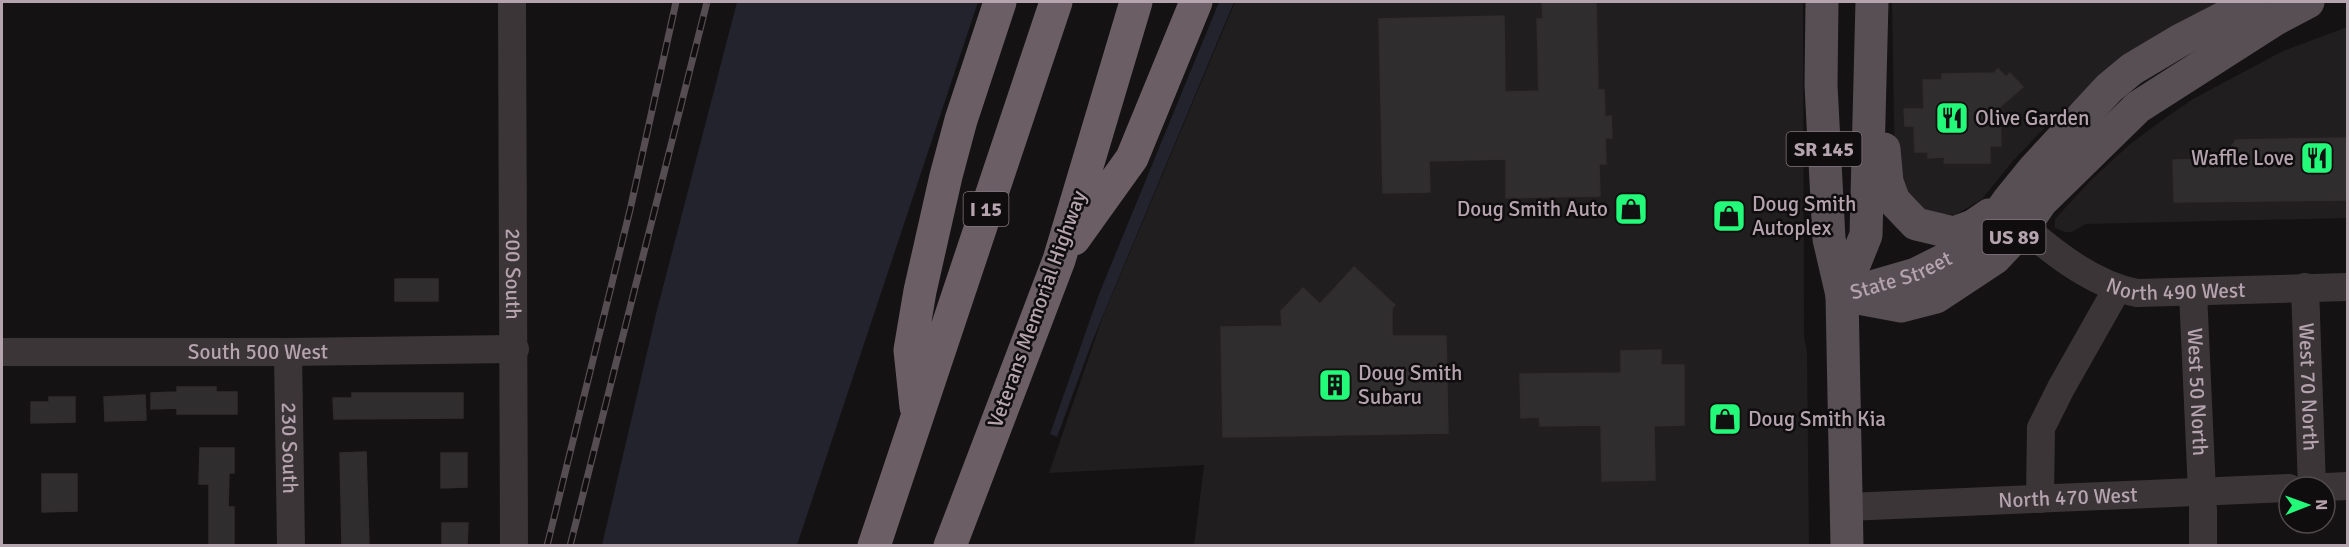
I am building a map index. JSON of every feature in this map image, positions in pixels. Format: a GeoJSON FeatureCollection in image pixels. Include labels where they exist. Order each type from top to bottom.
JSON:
{"type":"FeatureCollection","features":[{"type":"Feature","properties":{"kind":"highway"},"geometry":{"type":"LineString","coordinates":[[918,417],[910,350],[920,291],[958,131],[1000,2]]}},
{"type":"Feature","properties":{"kind":"highway","name":"I 15"},"geometry":{"type":"LineString","coordinates":[[874,546],[1056,2]]}},
{"type":"Feature","properties":{"kind":"highway","name":"Veterans Memorial Highway"},"geometry":{"type":"LineString","coordinates":[[950,546],[1059,260],[1136,2]]}},
{"type":"Feature","properties":{"kind":"highway"},"geometry":{"type":"LineString","coordinates":[[1059,260],[1132,158],[1196,2]]}},
{"type":"Feature","properties":{"kind":"main road","name":"SR 145"},"geometry":{"type":"LineString","coordinates":[[1822,2],[1821,85],[1828,239],[1842,295]]}},
{"type":"Feature","properties":{"kind":"main road","name":"SR 145"},"geometry":{"type":"LineString","coordinates":[[1842,295],[1866,235],[1872,2]]}},
{"type":"Feature","properties":{"kind":"main road","name":"US 89"},"geometry":{"type":"LineString","coordinates":[[2016,214],[2072,126],[2109,88],[2132,69],[2179,41],[2254,2]]}},
{"type":"Feature","properties":{"kind":"main road","name":"State Street"},"geometry":{"type":"LineString","coordinates":[[1872,52],[1882,86],[1887,182],[1894,201],[1916,224],[1954,233],[2016,214],[2041,202],[2144,103],[2274,20],[2308,2]]}},
{"type":"Feature","properties":{"kind":"main road","name":"State Street"},"geometry":{"type":"LineString","coordinates":[[1842,295],[1901,306],[1936,297],[1995,258],[2016,214]]}},
{"type":"Feature","properties":{"kind":"main road"},"geometry":{"type":"LineString","coordinates":[[1842,295],[1847,546]]}},
{"type":"Feature","properties":{"kind":"street","name":"200 South"},"geometry":{"type":"LineString","coordinates":[[512,2],[514,546]]}},
{"type":"Feature","properties":{"kind":"street","name":"North 490 West"},"geometry":{"type":"LineString","coordinates":[[2016,214],[2040,241],[2099,281],[2117,289],[2137,293],[2348,287]]}},
{"type":"Feature","properties":{"kind":"street","name":"West 70 North"},"geometry":{"type":"LineString","coordinates":[[2305,287],[2312,475]]}},
{"type":"Feature","properties":{"kind":"street"},"geometry":{"type":"LineString","coordinates":[[2040,499],[2041,428],[2117,289]]}},
{"type":"Feature","properties":{"kind":"street","name":"West 50 North"},"geometry":{"type":"LineString","coordinates":[[2193,292],[2203,546]]}},
{"type":"Feature","properties":{"kind":"street","name":"South 500 West"},"geometry":{"type":"LineString","coordinates":[[2,351],[288,352],[515,349]]}},
{"type":"Feature","properties":{"kind":"street","name":"230 South"},"geometry":{"type":"LineString","coordinates":[[288,352],[291,546]]}},
{"type":"Feature","properties":{"kind":"street","name":"North 470 West"},"geometry":{"type":"LineString","coordinates":[[1848,507],[2040,499],[2202,500],[2277,490]]}},
{"type":"Feature","properties":{"kind":"shaded area"},"geometry":{"type":"Polygon","coordinates":[[[737,2],[978,2],[797,545],[602,545],[656,314],[737,2]]]}},
{"type":"Feature","properties":{"kind":"shaded area"},"geometry":{"type":"Polygon","coordinates":[[[1219,2],[1234,2],[1092,342],[1057,437],[1050,434],[1099,294],[1219,2]]]}},
{"type":"Feature","properties":{"kind":"shaded area","name":"Doug Smith Autoplex"},"geometry":{"type":"Polygon","coordinates":[[[1235,2],[1803,2],[1804,336],[1807,353],[1809,545],[1194,545],[1204,465],[1049,473],[1102,319],[1235,2]]]}},
{"type":"Feature","properties":{"kind":"shaded area"},"geometry":{"type":"Polygon","coordinates":[[[1892,2],[2218,2],[2176,25],[2123,61],[2051,121],[2012,162],[1982,199],[1955,215],[1929,213],[1912,202],[1895,178],[1892,2]]]}},
{"type":"Feature","properties":{"kind":"shaded area"},"geometry":{"type":"Polygon","coordinates":[[[2347,27],[2347,218],[2086,224],[2072,232],[2055,228],[2055,219],[2091,180],[2129,145],[2161,121],[2193,99],[2281,52],[2347,27]]]}},
{"type":"Feature","properties":{"kind":"building"},"geometry":{"type":"Polygon","coordinates":[[[1542,2],[1596,2],[1598,90],[1604,90],[1605,117],[1611,116],[1612,138],[1605,138],[1606,164],[1599,164],[1600,196],[1506,198],[1506,159],[1429,161],[1430,192],[1383,193],[1379,19],[1504,16],[1505,92],[1539,91],[1537,19],[1543,19],[1542,2]]]}},
{"type":"Feature","properties":{"kind":"building","name":"Olive Garden"},"geometry":{"type":"Polygon","coordinates":[[[1998,69],[2006,77],[2010,73],[2023,87],[2000,107],[2001,146],[1990,146],[1990,163],[1944,163],[1945,157],[1928,158],[1928,152],[1915,152],[1914,126],[1905,126],[1904,109],[1924,109],[1923,80],[1942,80],[1942,74],[1994,73],[1998,69]]]}},
{"type":"Feature","properties":{"kind":"building"},"geometry":{"type":"Polygon","coordinates":[[[2348,138],[2348,200],[2174,202],[2173,160],[2222,159],[2236,140],[2348,138]]]}},
{"type":"Feature","properties":{"kind":"building","name":"Doug Smith Subaru"},"geometry":{"type":"Polygon","coordinates":[[[1354,267],[1395,305],[1392,308],[1392,336],[1446,336],[1448,433],[1223,437],[1221,327],[1282,326],[1281,311],[1303,288],[1320,304],[1354,267]]]}},
{"type":"Feature","properties":{"kind":"building"},"geometry":{"type":"Polygon","coordinates":[[[395,279],[438,279],[438,301],[395,301],[395,279]]]}},
{"type":"Feature","properties":{"kind":"building"},"geometry":{"type":"Polygon","coordinates":[[[1661,350],[1661,365],[1684,365],[1684,425],[1654,426],[1655,480],[1602,481],[1601,425],[1540,426],[1539,417],[1521,418],[1520,374],[1621,373],[1621,351],[1661,350]]]}},
{"type":"Feature","properties":{"kind":"building"},"geometry":{"type":"Polygon","coordinates":[[[177,387],[216,387],[216,392],[237,392],[237,414],[177,414],[177,408],[151,409],[151,393],[177,392],[177,387]]]}},
{"type":"Feature","properties":{"kind":"building"},"geometry":{"type":"Polygon","coordinates":[[[352,393],[463,393],[463,418],[334,419],[333,398],[352,398],[352,393]]]}},
{"type":"Feature","properties":{"kind":"building"},"geometry":{"type":"Polygon","coordinates":[[[145,395],[146,420],[105,421],[104,397],[145,395]]]}},
{"type":"Feature","properties":{"kind":"building"},"geometry":{"type":"Polygon","coordinates":[[[49,397],[75,397],[75,422],[31,423],[31,402],[49,402],[49,397]]]}},
{"type":"Feature","properties":{"kind":"building"},"geometry":{"type":"Polygon","coordinates":[[[200,448],[234,448],[234,473],[229,473],[228,507],[234,507],[234,546],[209,546],[209,484],[199,484],[200,448]]]}},
{"type":"Feature","properties":{"kind":"building"},"geometry":{"type":"Polygon","coordinates":[[[366,452],[369,546],[342,546],[340,453],[366,452]]]}},
{"type":"Feature","properties":{"kind":"building"},"geometry":{"type":"Polygon","coordinates":[[[441,453],[467,453],[467,487],[441,488],[441,453]]]}},
{"type":"Feature","properties":{"kind":"building"},"geometry":{"type":"Polygon","coordinates":[[[42,474],[77,474],[77,511],[42,512],[42,474]]]}},
{"type":"Feature","properties":{"kind":"building"},"geometry":{"type":"Polygon","coordinates":[[[442,523],[468,523],[467,546],[442,546],[442,523]]]}},
{"type":"Feature","properties":{"kind":"railway"},"geometry":{"type":"LineString","coordinates":[[547,546],[630,210],[676,2]]}},
{"type":"Feature","properties":{"kind":"railway"},"geometry":{"type":"LineString","coordinates":[[570,546],[707,2]]}},
{"type":"Feature","properties":{"kind":"place","name":"Olive Garden"},"geometry":{"type":"Point","coordinates":[1952,118]}},
{"type":"Feature","properties":{"kind":"place","name":"Waffle Love"},"geometry":{"type":"Point","coordinates":[2317,158]}},
{"type":"Feature","properties":{"kind":"place","name":"Doug Smith Auto"},"geometry":{"type":"Point","coordinates":[1631,209]}},
{"type":"Feature","properties":{"kind":"place","name":"Doug Smith Autoplex"},"geometry":{"type":"Point","coordinates":[1729,216]}},
{"type":"Feature","properties":{"kind":"place","name":"Doug Smith Subaru"},"geometry":{"type":"Point","coordinates":[1335,385]}},
{"type":"Feature","properties":{"kind":"place","name":"Doug Smith Kia"},"geometry":{"type":"Point","coordinates":[1725,419]}}]}
